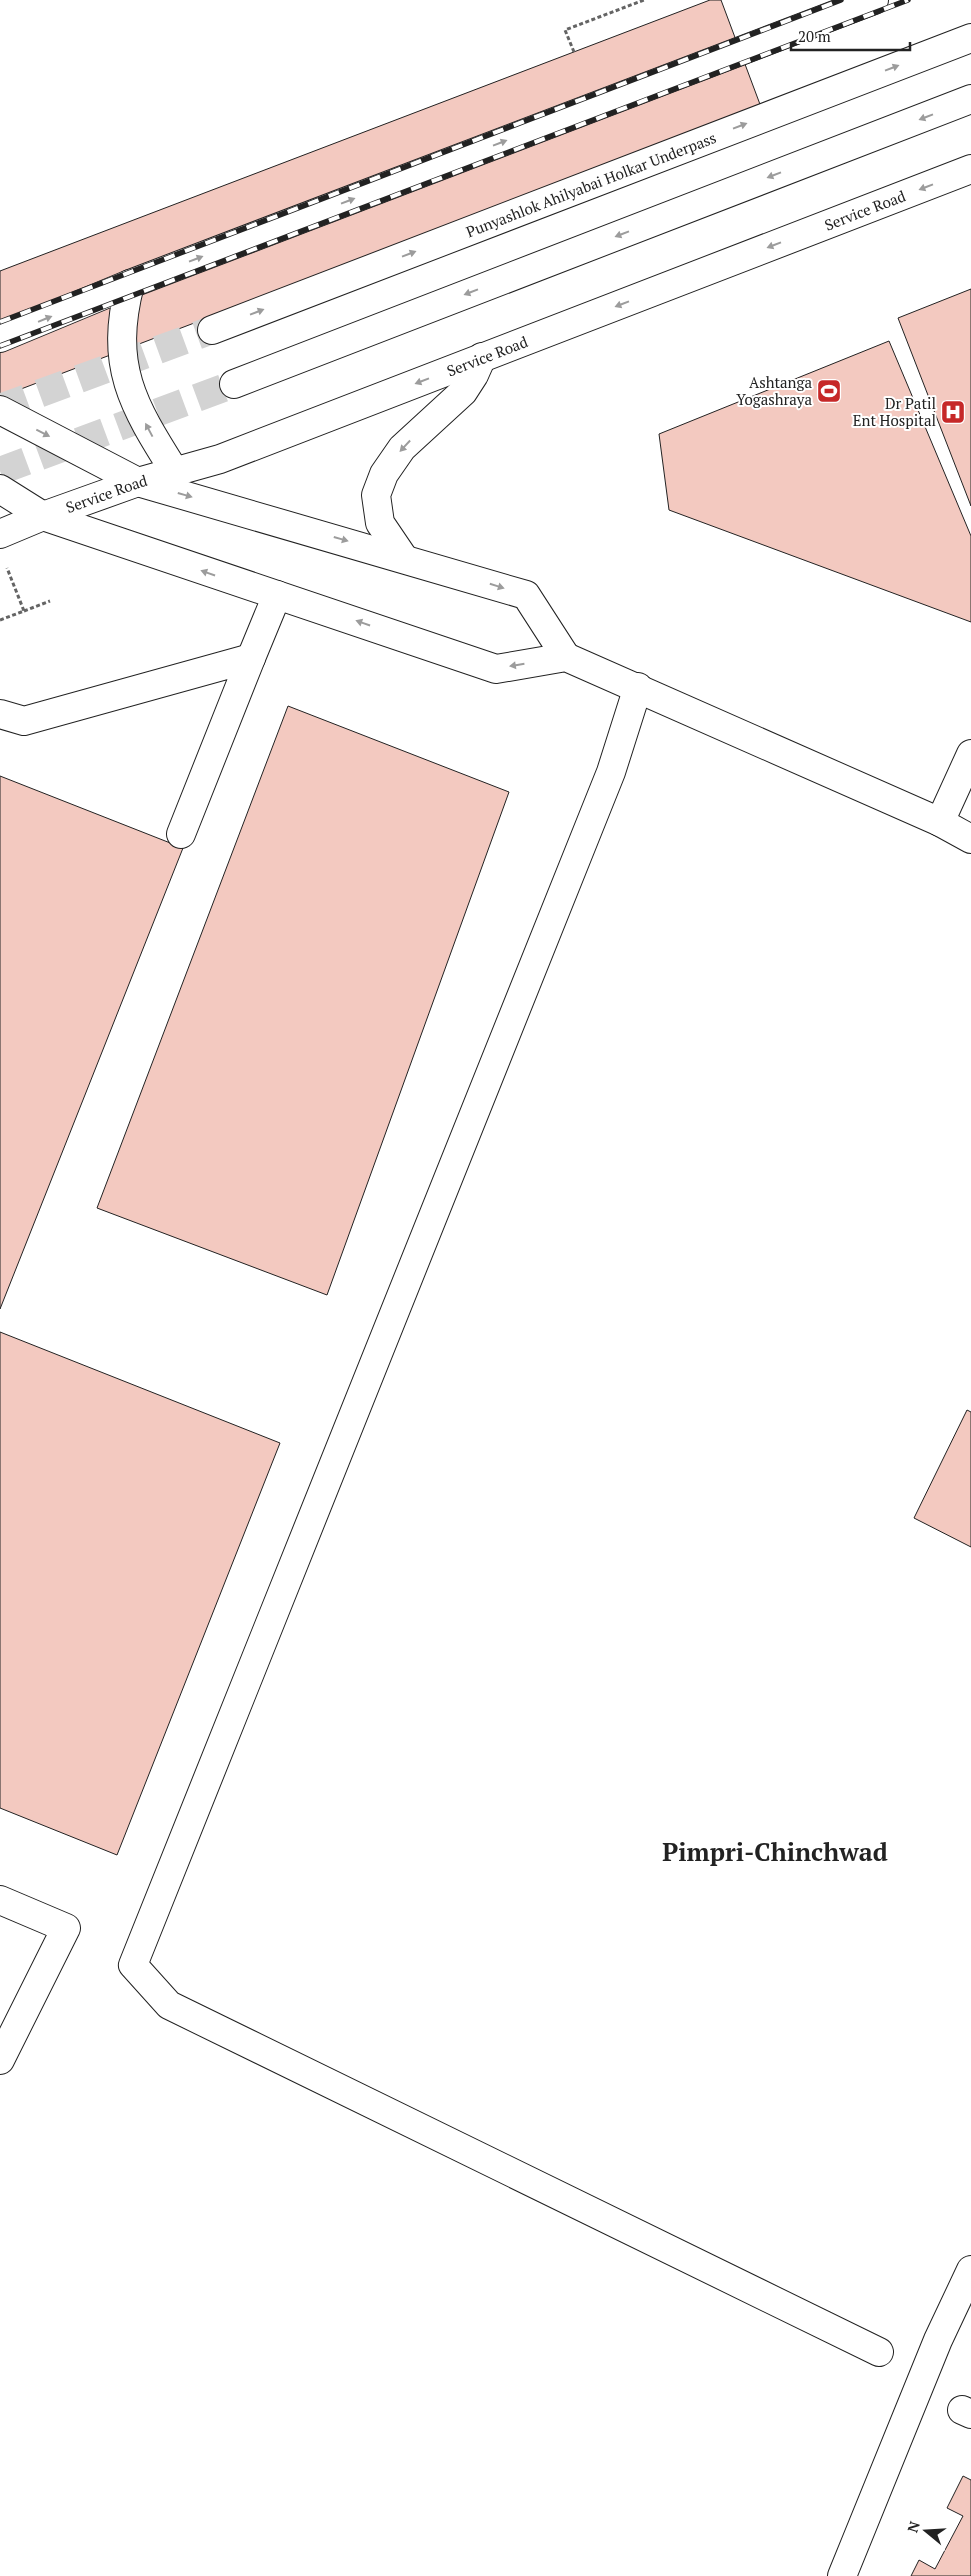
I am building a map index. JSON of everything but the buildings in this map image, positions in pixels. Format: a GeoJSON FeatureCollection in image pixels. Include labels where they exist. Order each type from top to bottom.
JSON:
{"type":"FeatureCollection","features":[{"type":"Feature","properties":{"kind":"main road"},"geometry":{"type":"LineString","coordinates":[[0,338],[130,284],[874,0]]}},
{"type":"Feature","properties":{"kind":"main road","name":"Punyashlok Ahilyabai Holkar Underpass"},"geometry":{"type":"LineString","coordinates":[[212,330],[971,38]]}},
{"type":"Feature","properties":{"kind":"main road"},"geometry":{"type":"LineString","coordinates":[[234,384],[971,99]]}},
{"type":"Feature","properties":{"kind":"main road","name":"Service Road"},"geometry":{"type":"LineString","coordinates":[[0,534],[43,516],[138,482],[220,459],[971,169]]}},
{"type":"Feature","properties":{"kind":"main road"},"geometry":{"type":"LineString","coordinates":[[130,284],[122,314],[120,341],[125,372],[136,405],[151,434],[175,472]]}},
{"type":"Feature","properties":{"kind":"main road"},"geometry":{"type":"LineString","coordinates":[[404,557],[380,523],[376,495],[384,474],[402,448],[463,392],[474,375],[482,357]]}},
{"type":"Feature","properties":{"kind":"main road"},"geometry":{"type":"LineString","coordinates":[[0,410],[138,482],[404,557],[526,594],[566,657]]}},
{"type":"Feature","properties":{"kind":"main road"},"geometry":{"type":"LineString","coordinates":[[0,490],[43,516],[496,669],[566,657],[940,822],[971,839]]}},
{"type":"Feature","properties":{"kind":"main road"},"geometry":{"type":"LineString","coordinates":[[181,834],[278,595]]}},
{"type":"Feature","properties":{"kind":"main road"},"geometry":{"type":"LineString","coordinates":[[0,714],[24,721],[251,658]]}},
{"type":"Feature","properties":{"kind":"main road"},"geometry":{"type":"LineString","coordinates":[[638,688],[611,772],[133,1965],[169,2005],[879,2352]]}},
{"type":"Feature","properties":{"kind":"main road"},"geometry":{"type":"LineString","coordinates":[[940,822],[971,754]]}},
{"type":"Feature","properties":{"kind":"main road"},"geometry":{"type":"LineString","coordinates":[[0,1900],[66,1928],[0,2060]]}},
{"type":"Feature","properties":{"kind":"main road"},"geometry":{"type":"LineString","coordinates":[[842,2576],[938,2340],[971,2270]]}},
{"type":"Feature","properties":{"kind":"path"},"geometry":{"type":"LineString","coordinates":[[574,52],[565,30],[644,0]]}},
{"type":"Feature","properties":{"kind":"path"},"geometry":{"type":"LineString","coordinates":[[7,567],[24,611]]}},
{"type":"Feature","properties":{"kind":"path"},"geometry":{"type":"LineString","coordinates":[[0,620],[50,601]]}},
{"type":"Feature","properties":{"kind":"tunnel"},"geometry":{"type":"LineString","coordinates":[[0,408],[212,330]]}},
{"type":"Feature","properties":{"kind":"tunnel"},"geometry":{"type":"LineString","coordinates":[[0,471],[234,384]]}},
{"type":"Feature","properties":{"kind":"railway"},"geometry":{"type":"LineString","coordinates":[[0,322],[841,0]]}},
{"type":"Feature","properties":{"kind":"railway"},"geometry":{"type":"LineString","coordinates":[[0,346],[908,0]]}},
{"type":"Feature","properties":{"kind":"place","name":"Ashtanga Yogashraya"},"geometry":{"type":"Point","coordinates":[829,391]}},
{"type":"Feature","properties":{"kind":"place","name":"Dr Patil Ent Hospital"},"geometry":{"type":"Point","coordinates":[953,412]}},
{"type":"Feature","properties":{"kind":"district","name":"Pimpri-Chinchwad"},"geometry":{"type":"Point","coordinates":[775,1851]}}]}
